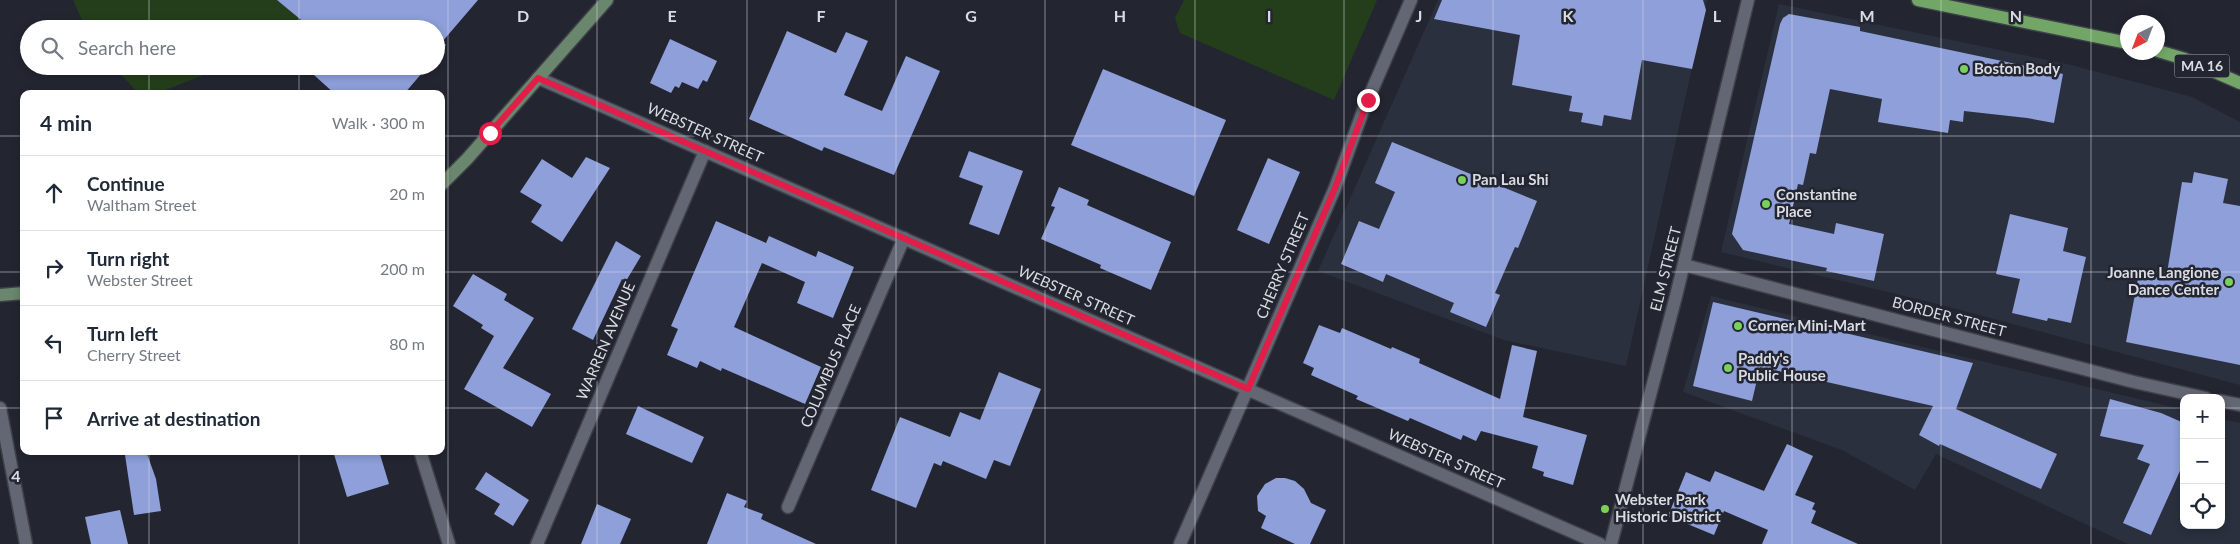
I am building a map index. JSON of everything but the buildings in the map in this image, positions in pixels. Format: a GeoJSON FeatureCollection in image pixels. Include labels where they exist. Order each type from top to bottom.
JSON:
{"type":"FeatureCollection","features":[{"type":"Feature","properties":{"kind":"main road"},"geometry":{"type":"LineString","coordinates":[[445,181],[467,159],[607,0]]}},
{"type":"Feature","properties":{"kind":"main road"},"geometry":{"type":"LineString","coordinates":[[1918,0],[2120,41]]}},
{"type":"Feature","properties":{"kind":"main road","name":"MA 16"},"geometry":{"type":"LineString","coordinates":[[2165,53],[2185,59],[2240,83]]}},
{"type":"Feature","properties":{"kind":"main road"},"geometry":{"type":"LineString","coordinates":[[0,295],[20,293]]}},
{"type":"Feature","properties":{"kind":"street","name":"CHERRY STREET"},"geometry":{"type":"LineString","coordinates":[[1180,544],[1335,188],[1373,87],[1412,0]]}},
{"type":"Feature","properties":{"kind":"street","name":"ELM STREET"},"geometry":{"type":"LineString","coordinates":[[1612,544],[1684,265],[1748,0]]}},
{"type":"Feature","properties":{"kind":"street","name":"WEBSTER STREET"},"geometry":{"type":"LineString","coordinates":[[538,78],[1600,544]]}},
{"type":"Feature","properties":{"kind":"street","name":"WARREN AVENUE"},"geometry":{"type":"LineString","coordinates":[[536,544],[705,151]]}},
{"type":"Feature","properties":{"kind":"street","name":"COLUMBUS PLACE"},"geometry":{"type":"LineString","coordinates":[[788,507],[904,238]]}},
{"type":"Feature","properties":{"kind":"street","name":"BORDER STREET"},"geometry":{"type":"LineString","coordinates":[[1684,265],[2134,382],[2188,394]]}},
{"type":"Feature","properties":{"kind":"street"},"geometry":{"type":"LineString","coordinates":[[2225,402],[2240,405]]}},
{"type":"Feature","properties":{"kind":"street"},"geometry":{"type":"LineString","coordinates":[[0,408],[26,544]]}},
{"type":"Feature","properties":{"kind":"street"},"geometry":{"type":"LineString","coordinates":[[421,455],[449,544]]}},
{"type":"Feature","properties":{"kind":"shaded area"},"geometry":{"type":"Polygon","coordinates":[[[1438,0],[1707,0],[1626,366],[1504,340],[1318,271],[1438,0]]]}},
{"type":"Feature","properties":{"kind":"shaded area"},"geometry":{"type":"Polygon","coordinates":[[[1779,4],[2071,65],[2192,97],[2240,122],[2240,385],[1938,304],[1721,252],[1779,4]]]}},
{"type":"Feature","properties":{"kind":"shaded area"},"geometry":{"type":"Polygon","coordinates":[[[1711,296],[2180,409],[2180,529],[2225,529],[2225,420],[2240,423],[2240,544],[2128,544],[1936,454],[1915,490],[1842,450],[1683,392],[1711,296]]]}},
{"type":"Feature","properties":{"kind":"green space"},"geometry":{"type":"Polygon","coordinates":[[[73,0],[278,0],[301,20],[82,20],[73,0]]]}},
{"type":"Feature","properties":{"kind":"green space"},"geometry":{"type":"Polygon","coordinates":[[[1184,0],[1377,0],[1334,100],[1180,33],[1175,18],[1184,0]]]}},
{"type":"Feature","properties":{"kind":"green space"},"geometry":{"type":"Polygon","coordinates":[[[121,75],[204,75],[165,90],[135,90],[121,75]]]}},
{"type":"Feature","properties":{"kind":"place","name":"Boston Body"},"geometry":{"type":"Point","coordinates":[1964,69]}},
{"type":"Feature","properties":{"kind":"place","name":"Pan Lau Shi"},"geometry":{"type":"Point","coordinates":[1462,180]}},
{"type":"Feature","properties":{"kind":"place","name":"Constantine Place"},"geometry":{"type":"Point","coordinates":[1766,204]}},
{"type":"Feature","properties":{"kind":"place","name":"Joanne Langione Dance Center"},"geometry":{"type":"Point","coordinates":[2229,282]}},
{"type":"Feature","properties":{"kind":"place","name":"Corner Mini-Mart"},"geometry":{"type":"Point","coordinates":[1738,326]}},
{"type":"Feature","properties":{"kind":"place","name":"Paddy's Public House"},"geometry":{"type":"Point","coordinates":[1728,368]}},
{"type":"Feature","properties":{"kind":"place","name":"Webster Park Historic District"},"geometry":{"type":"Point","coordinates":[1605,509]}},
{"type":"Feature","properties":{"kind":"route"},"geometry":{"type":"LineString","coordinates":[[490,133],[538,78],[1248,389],[1335,188],[1368,100]]}}]}
